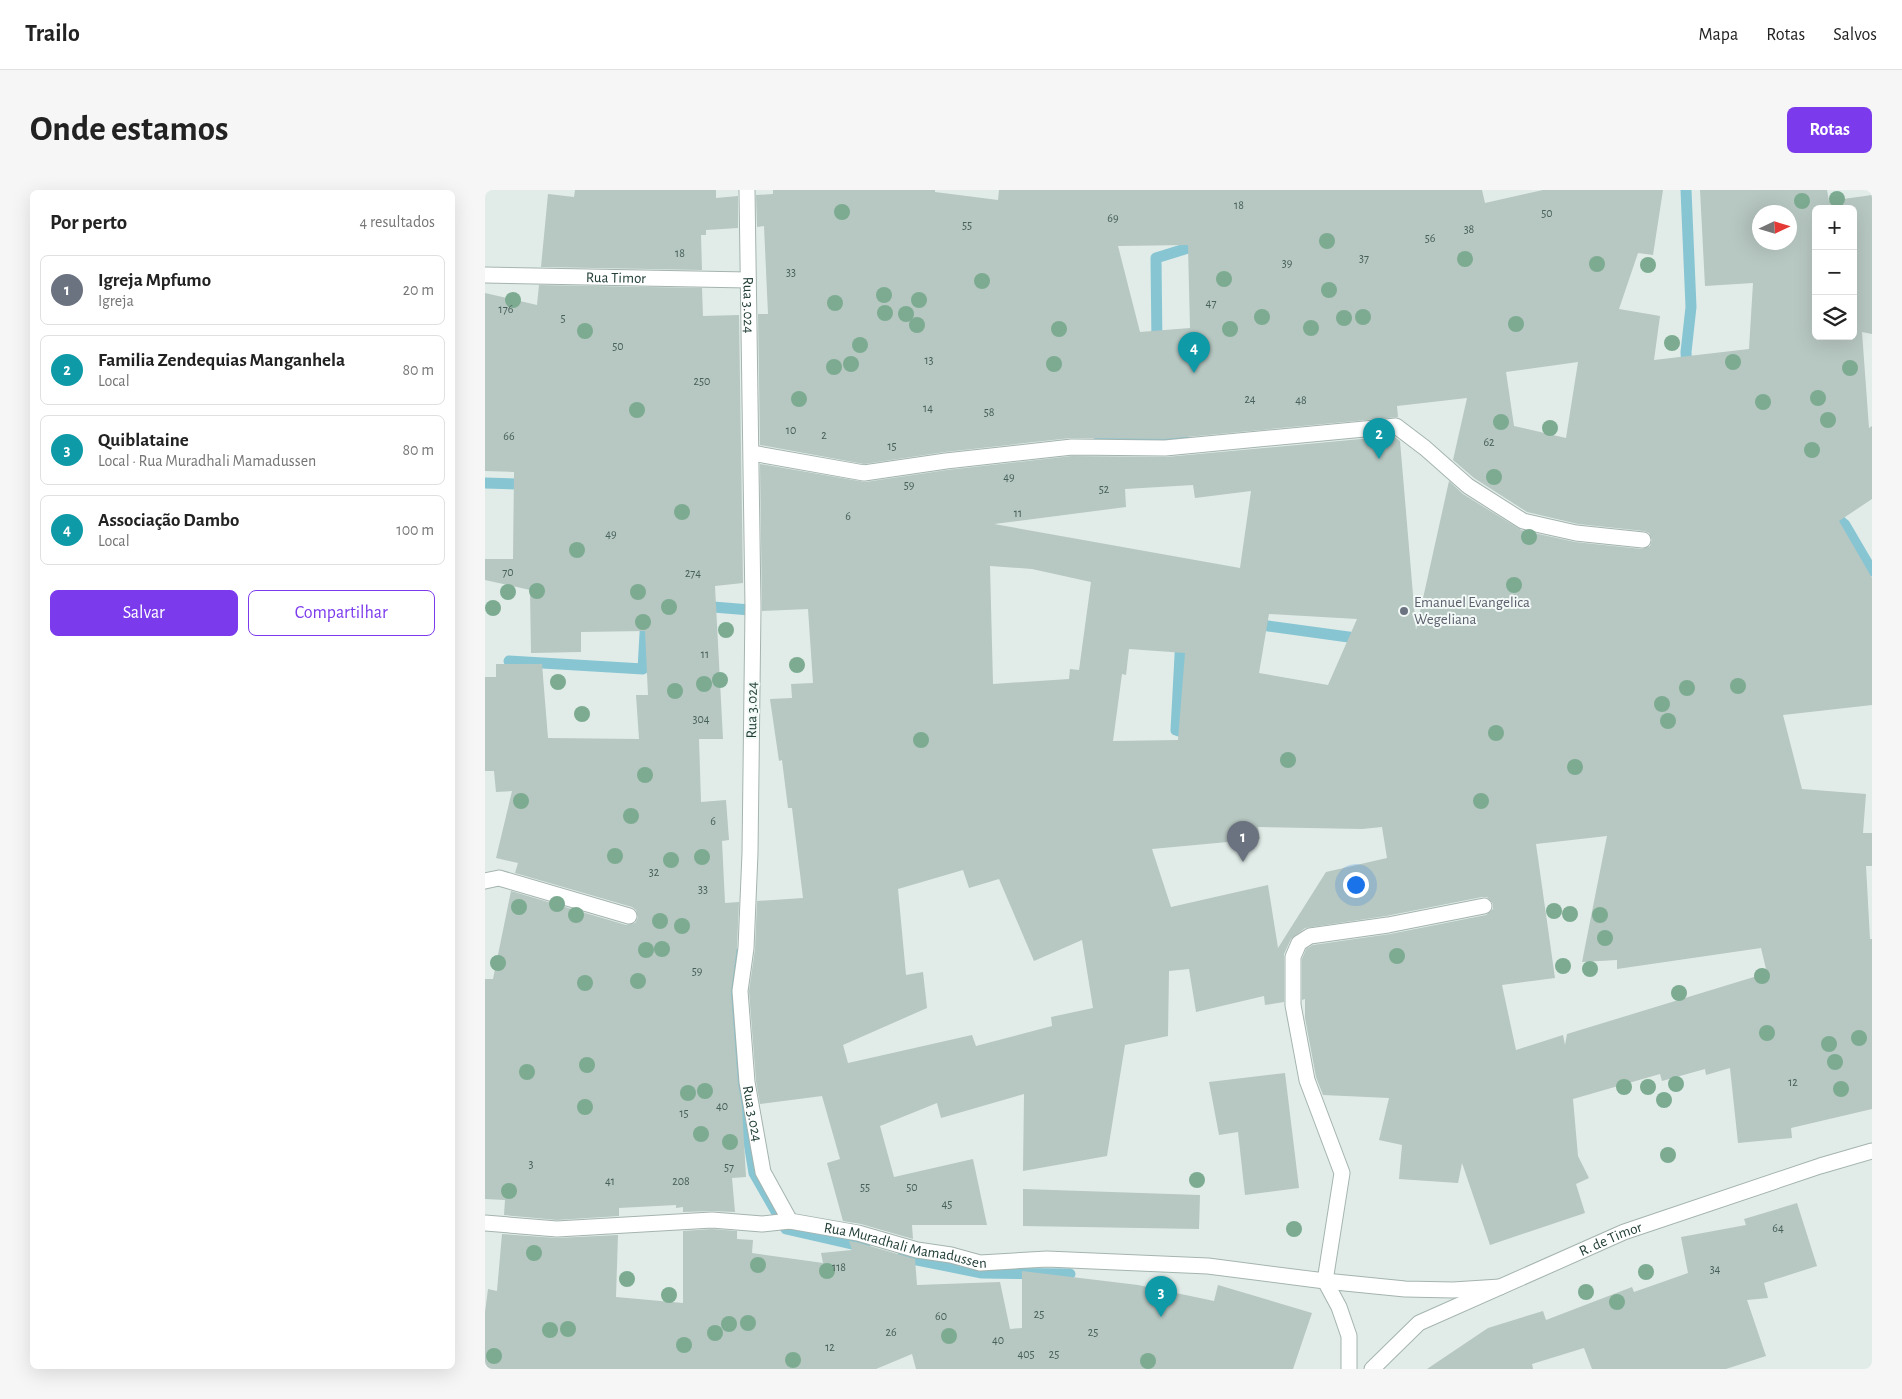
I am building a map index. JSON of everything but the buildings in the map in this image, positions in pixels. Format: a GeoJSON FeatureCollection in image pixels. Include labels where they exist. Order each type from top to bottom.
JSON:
{"type":"FeatureCollection","features":[{"type":"Feature","properties":{"kind":"street","name":"Rua 3.024"},"geometry":{"type":"LineString","coordinates":[[747,190],[753,615],[751,853],[746,948],[740,991],[747,1082],[763,1172],[791,1221]]}},
{"type":"Feature","properties":{"kind":"street","name":"Rua Timor"},"geometry":{"type":"LineString","coordinates":[[485,275],[748,280]]}},
{"type":"Feature","properties":{"kind":"street"},"geometry":{"type":"LineString","coordinates":[[752,453],[863,473],[947,461],[1072,447],[1165,448],[1396,426],[1425,448],[1467,486],[1523,522],[1576,534],[1643,540]]}},
{"type":"Feature","properties":{"kind":"street"},"geometry":{"type":"LineString","coordinates":[[485,881],[499,878],[629,916]]}},
{"type":"Feature","properties":{"kind":"street"},"geometry":{"type":"LineString","coordinates":[[1349,1369],[1349,1336],[1339,1307],[1325,1281],[1342,1173],[1307,1080],[1293,1005],[1293,957],[1299,943],[1310,936],[1388,925],[1484,906]]}},
{"type":"Feature","properties":{"kind":"street","name":"R. de Timor"},"geometry":{"type":"LineString","coordinates":[[1372,1369],[1419,1323],[1624,1232],[1820,1166],[1872,1151]]}},
{"type":"Feature","properties":{"kind":"street","name":"Rua Muradhali Mamadussen"},"geometry":{"type":"LineString","coordinates":[[485,1222],[557,1228],[712,1220],[761,1224],[791,1221],[858,1233],[917,1250],[951,1255],[980,1263],[1047,1259],[1208,1266],[1405,1289],[1453,1290],[1500,1287]]}},
{"type":"Feature","properties":{"kind":"waterway"},"geometry":{"type":"LineString","coordinates":[[1686,190],[1691,307],[1686,352],[1687,371]]}},
{"type":"Feature","properties":{"kind":"waterway"},"geometry":{"type":"LineString","coordinates":[[1157,345],[1156,258],[1201,244]]}},
{"type":"Feature","properties":{"kind":"waterway"},"geometry":{"type":"LineString","coordinates":[[1099,441],[1162,436],[1171,441],[1184,440]]}},
{"type":"Feature","properties":{"kind":"waterway"},"geometry":{"type":"LineString","coordinates":[[485,483],[517,484]]}},
{"type":"Feature","properties":{"kind":"waterway"},"geometry":{"type":"LineString","coordinates":[[1830,512],[1845,525],[1872,571]]}},
{"type":"Feature","properties":{"kind":"waterway"},"geometry":{"type":"LineString","coordinates":[[701,606],[750,610]]}},
{"type":"Feature","properties":{"kind":"waterway"},"geometry":{"type":"LineString","coordinates":[[509,661],[643,669],[646,616]]}},
{"type":"Feature","properties":{"kind":"waterway"},"geometry":{"type":"LineString","coordinates":[[1268,626],[1363,639]]}},
{"type":"Feature","properties":{"kind":"waterway"},"geometry":{"type":"LineString","coordinates":[[1181,637],[1176,730],[1191,735]]}},
{"type":"Feature","properties":{"kind":"waterway"},"geometry":{"type":"LineString","coordinates":[[738,954],[731,989],[739,1081],[754,1173],[786,1229],[865,1247]]}},
{"type":"Feature","properties":{"kind":"waterway"},"geometry":{"type":"LineString","coordinates":[[902,1257],[982,1273],[1070,1274]]}},
{"type":"Feature","properties":{"kind":"place","name":"Associação Dambo"},"geometry":{"type":"Point","coordinates":[1194,373]}},
{"type":"Feature","properties":{"kind":"place","name":"Familia Zendequias Manganhela"},"geometry":{"type":"Point","coordinates":[1379,459]}},
{"type":"Feature","properties":{"kind":"place","name":"Emanuel Evangelica Wegeliana"},"geometry":{"type":"Point","coordinates":[1404,611]}},
{"type":"Feature","properties":{"kind":"place","name":"Igreja Mpfumo"},"geometry":{"type":"Point","coordinates":[1243,862]}},
{"type":"Feature","properties":{"kind":"place","name":"Quiblataine"},"geometry":{"type":"Point","coordinates":[1161,1317]}}]}
